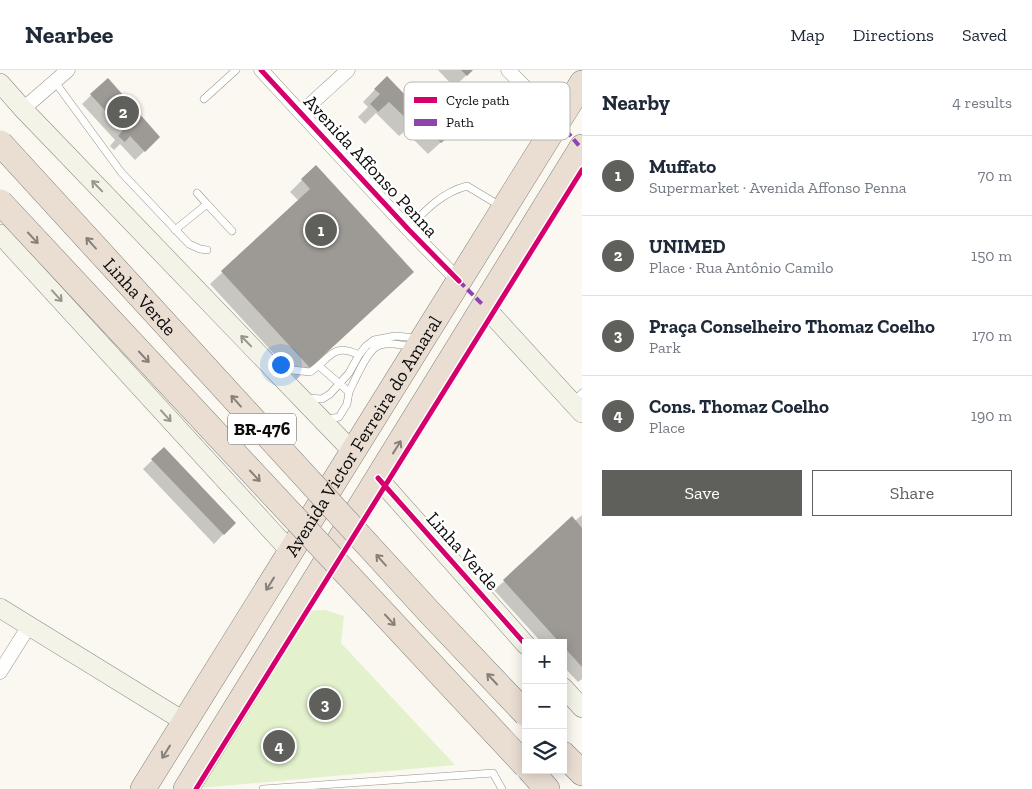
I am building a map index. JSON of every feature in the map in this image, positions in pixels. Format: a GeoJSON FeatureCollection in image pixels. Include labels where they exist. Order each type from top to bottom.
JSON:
{"type":"FeatureCollection","features":[{"type":"Feature","properties":{"kind":"highway","name":"Avenida Victor Ferreira do Amaral"},"geometry":{"type":"LineString","coordinates":[[570,102],[582,83]]}},
{"type":"Feature","properties":{"kind":"highway","name":"Avenida Victor Ferreira do Amaral"},"geometry":{"type":"LineString","coordinates":[[143,789],[546,140]]}},
{"type":"Feature","properties":{"kind":"highway","name":"Linha Verde"},"geometry":{"type":"LineString","coordinates":[[0,143],[417,599],[522,710]]}},
{"type":"Feature","properties":{"kind":"highway","name":"Avenida Victor Ferreira do Amaral"},"geometry":{"type":"LineString","coordinates":[[186,789],[582,148]]}},
{"type":"Feature","properties":{"kind":"highway","name":"Linha Verde"},"geometry":{"type":"LineString","coordinates":[[0,202],[522,762]]}},
{"type":"Feature","properties":{"kind":"highway"},"geometry":{"type":"LineString","coordinates":[[567,758],[582,774]]}},
{"type":"Feature","properties":{"kind":"highway"},"geometry":{"type":"LineString","coordinates":[[534,774],[547,789]]}},
{"type":"Feature","properties":{"kind":"main road"},"geometry":{"type":"LineString","coordinates":[[0,83],[23,110],[353,452]]}},
{"type":"Feature","properties":{"kind":"main road"},"geometry":{"type":"LineString","coordinates":[[0,234],[291,552]]}},
{"type":"Feature","properties":{"kind":"main road"},"geometry":{"type":"LineString","coordinates":[[484,306],[579,403]]}},
{"type":"Feature","properties":{"kind":"main road","name":"Linha Verde"},"geometry":{"type":"LineString","coordinates":[[378,478],[522,640]]}},
{"type":"Feature","properties":{"kind":"main road"},"geometry":{"type":"LineString","coordinates":[[0,608],[185,722]]}},
{"type":"Feature","properties":{"kind":"main road"},"geometry":{"type":"LineString","coordinates":[[567,691],[582,708]]}},
{"type":"Feature","properties":{"kind":"street"},"geometry":{"type":"LineString","coordinates":[[23,110],[68,70]]}},
{"type":"Feature","properties":{"kind":"street","name":"Avenida Affonso Penna"},"geometry":{"type":"LineString","coordinates":[[261,70],[408,229],[459,281]]}},
{"type":"Feature","properties":{"kind":"street"},"geometry":{"type":"LineString","coordinates":[[302,113],[348,70]]}},
{"type":"Feature","properties":{"kind":"street"},"geometry":{"type":"LineString","coordinates":[[508,70],[519,81]]}},
{"type":"Feature","properties":{"kind":"street"},"geometry":{"type":"LineString","coordinates":[[0,672],[29,626]]}},
{"type":"Feature","properties":{"kind":"lane"},"geometry":{"type":"LineString","coordinates":[[204,99],[236,70]]}},
{"type":"Feature","properties":{"kind":"lane"},"geometry":{"type":"LineString","coordinates":[[55,82],[121,172],[189,244],[200,250],[207,250]]}},
{"type":"Feature","properties":{"kind":"lane"},"geometry":{"type":"LineString","coordinates":[[408,229],[423,212],[453,190],[467,186],[504,208]]}},
{"type":"Feature","properties":{"kind":"lane"},"geometry":{"type":"LineString","coordinates":[[197,193],[232,231]]}},
{"type":"Feature","properties":{"kind":"lane"},"geometry":{"type":"LineString","coordinates":[[175,230],[207,204]]}},
{"type":"Feature","properties":{"kind":"lane"},"geometry":{"type":"LineString","coordinates":[[301,398],[322,399],[330,394],[349,373],[366,346],[382,337],[395,336],[420,344]]}},
{"type":"Feature","properties":{"kind":"lane"},"geometry":{"type":"LineString","coordinates":[[320,417],[329,420],[339,417],[347,404],[349,392],[365,359],[376,347],[392,344],[420,344]]}},
{"type":"Feature","properties":{"kind":"lane"},"geometry":{"type":"LineString","coordinates":[[276,372],[284,369],[310,372],[336,350],[348,350],[359,355]]}},
{"type":"Feature","properties":{"kind":"lane"},"geometry":{"type":"LineString","coordinates":[[319,366],[349,392]]}},
{"type":"Feature","properties":{"kind":"lane"},"geometry":{"type":"LineString","coordinates":[[263,789],[493,773],[502,789]]}},
{"type":"Feature","properties":{"kind":"green space"},"geometry":{"type":"Polygon","coordinates":[[[325,610],[344,616],[341,643],[455,765],[201,788],[308,611],[325,610]]]}},
{"type":"Feature","properties":{"kind":"building"},"geometry":{"type":"Polygon","coordinates":[[[461,70],[473,70],[467,76],[461,70]]]}},
{"type":"Feature","properties":{"kind":"building"},"geometry":{"type":"Polygon","coordinates":[[[387,76],[404,94],[404,116],[389,102],[378,112],[370,104],[380,94],[374,89],[387,76]]]}},
{"type":"Feature","properties":{"kind":"building"},"geometry":{"type":"Polygon","coordinates":[[[108,78],[160,137],[145,152],[130,136],[125,142],[118,136],[123,130],[90,94],[108,78]]]}},
{"type":"Feature","properties":{"kind":"building"},"geometry":{"type":"Polygon","coordinates":[[[316,165],[414,272],[310,368],[221,271],[310,189],[301,179],[316,165]]]}},
{"type":"Feature","properties":{"kind":"building"},"geometry":{"type":"Polygon","coordinates":[[[164,447],[236,523],[224,535],[151,459],[164,447]]]}},
{"type":"Feature","properties":{"kind":"building"},"geometry":{"type":"Polygon","coordinates":[[[572,516],[582,528],[582,667],[567,650],[567,639],[556,639],[503,580],[572,516]]]}},
{"type":"Feature","properties":{"kind":"marked path"},"geometry":{"type":"LineString","coordinates":[[570,135],[581,148]]}},
{"type":"Feature","properties":{"kind":"marked path"},"geometry":{"type":"LineString","coordinates":[[459,281],[484,306]]}},
{"type":"Feature","properties":{"kind":"cycle path"},"geometry":{"type":"LineString","coordinates":[[261,70],[408,229],[459,281]]}},
{"type":"Feature","properties":{"kind":"cycle path"},"geometry":{"type":"LineString","coordinates":[[196,789],[582,170]]}},
{"type":"Feature","properties":{"kind":"cycle path"},"geometry":{"type":"LineString","coordinates":[[378,478],[522,640]]}},
{"type":"Feature","properties":{"kind":"place","name":"UNIMED"},"geometry":{"type":"Point","coordinates":[123,112]}},
{"type":"Feature","properties":{"kind":"place","name":"Muffato"},"geometry":{"type":"Point","coordinates":[321,230]}},
{"type":"Feature","properties":{"kind":"place","name":"Praça Conselheiro Thomaz Coelho"},"geometry":{"type":"Point","coordinates":[325,704]}},
{"type":"Feature","properties":{"kind":"place","name":"Cons. Thomaz Coelho"},"geometry":{"type":"Point","coordinates":[279,746]}}]}
